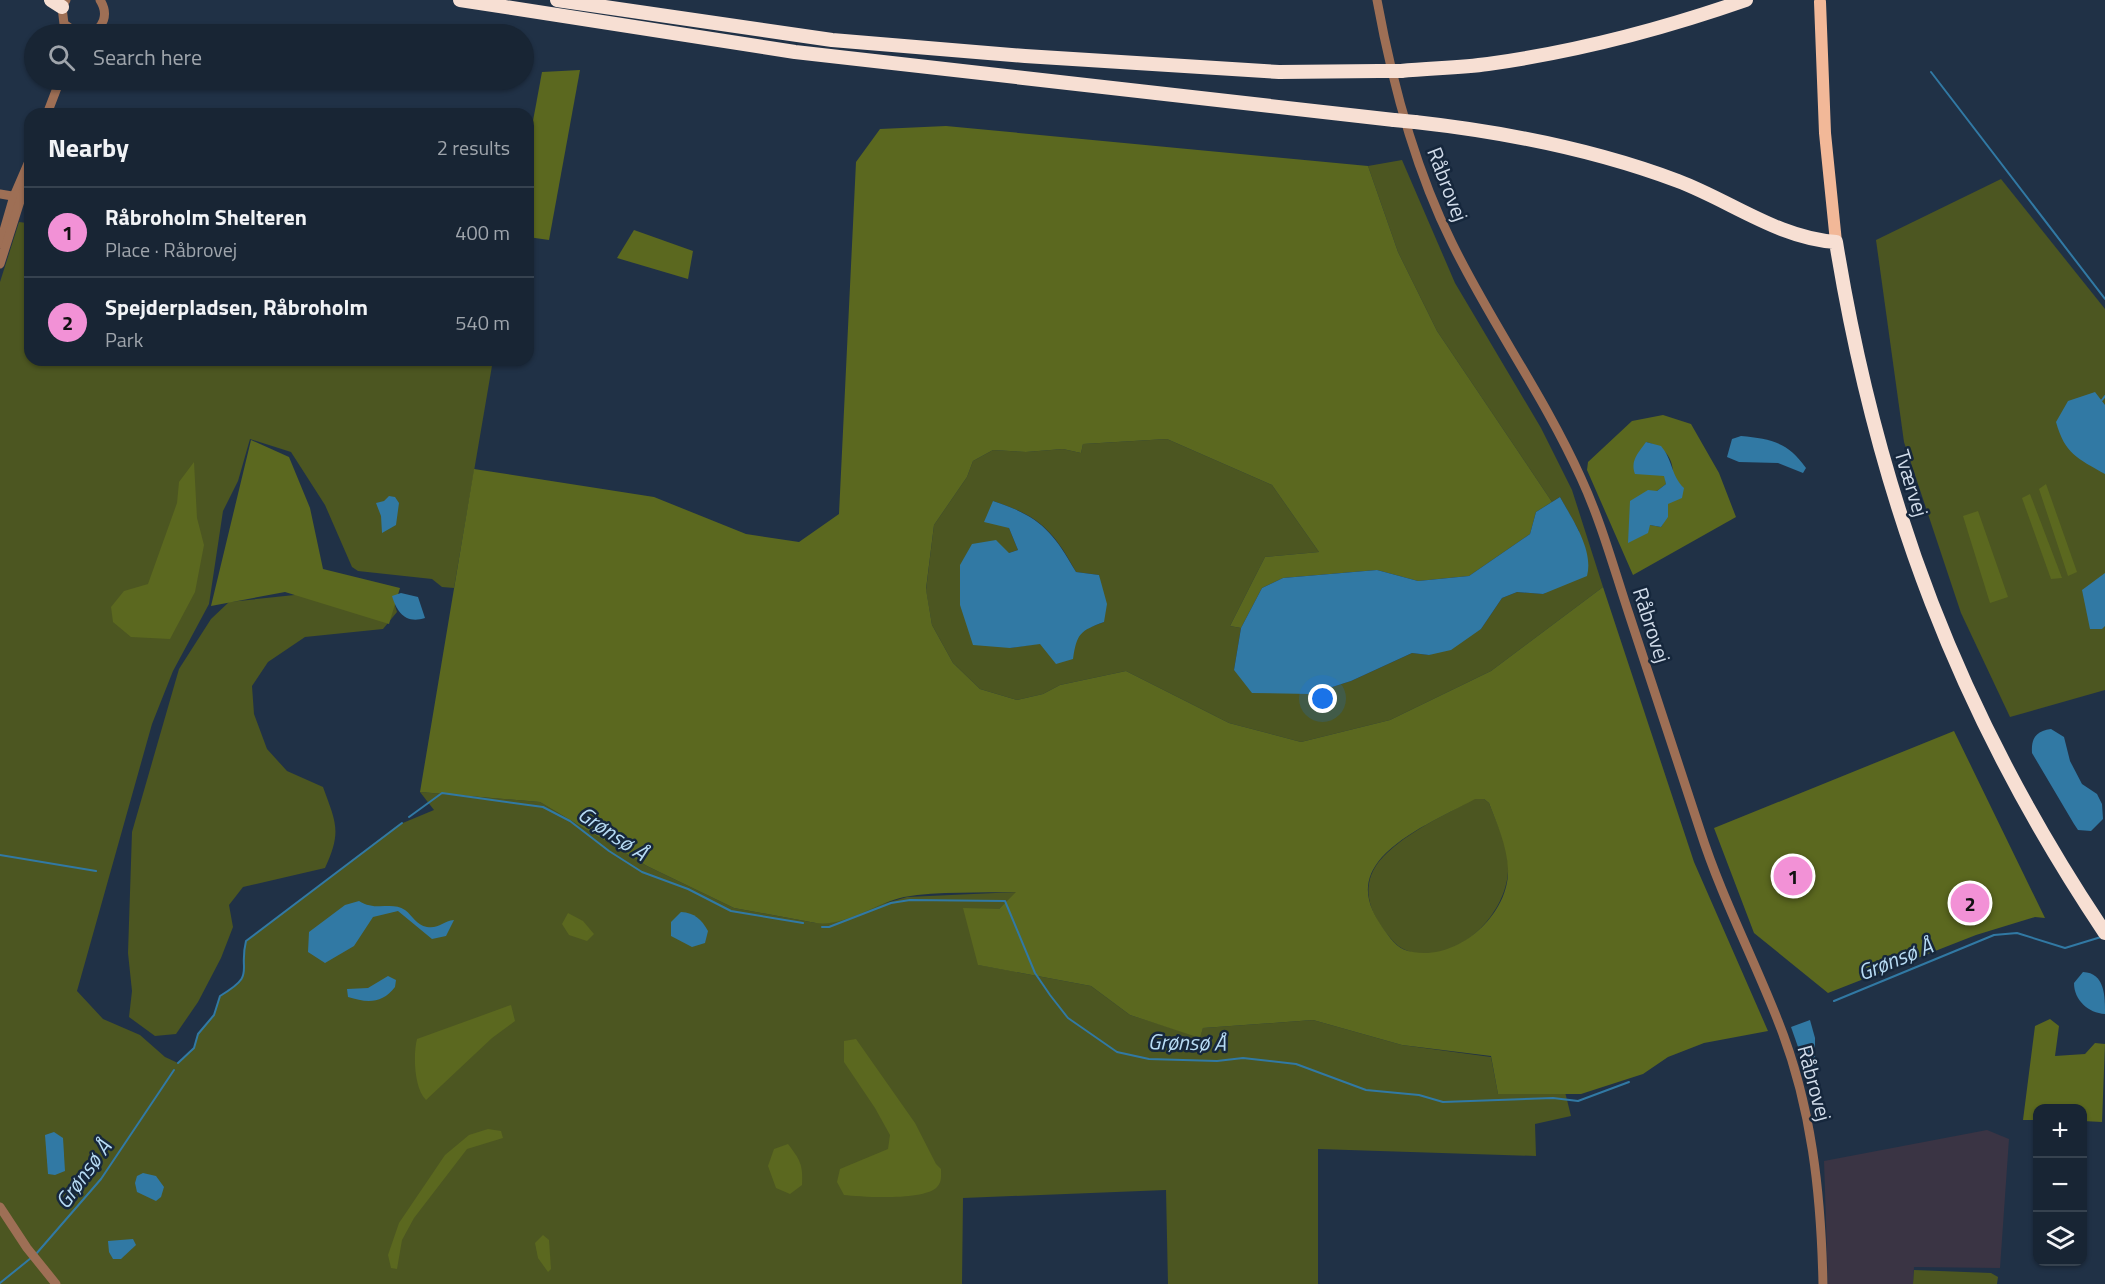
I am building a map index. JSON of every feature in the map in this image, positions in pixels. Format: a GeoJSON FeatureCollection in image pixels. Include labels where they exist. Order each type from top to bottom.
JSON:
{"type":"FeatureCollection","features":[{"type":"Feature","properties":{"kind":"highway"},"geometry":{"type":"LineString","coordinates":[[460,0],[795,52],[1496,131],[1607,157],[1680,182],[1795,235],[1836,242]]}},
{"type":"Feature","properties":{"kind":"highway"},"geometry":{"type":"LineString","coordinates":[[557,0],[832,40],[1025,56],[1280,72],[1379,71],[1486,64],[1574,48],[1672,23],[1746,0]]}},
{"type":"Feature","properties":{"kind":"highway","name":"Tværvej"},"geometry":{"type":"LineString","coordinates":[[1836,242],[1854,346],[1880,451],[1932,608],[2001,759],[2102,929]]}},
{"type":"Feature","properties":{"kind":"main road","name":"Tværvej"},"geometry":{"type":"LineString","coordinates":[[1820,1],[1825,133],[1836,242]]}},
{"type":"Feature","properties":{"kind":"street"},"geometry":{"type":"LineString","coordinates":[[100,0],[105,13],[102,24]]}},
{"type":"Feature","properties":{"kind":"street","name":"Råbrovej"},"geometry":{"type":"LineString","coordinates":[[1377,0],[1388,58],[1425,178],[1451,242],[1552,417],[1583,481],[1608,548],[1713,870],[1782,1032],[1796,1072],[1815,1159],[1823,1284]]}},
{"type":"Feature","properties":{"kind":"street"},"geometry":{"type":"LineString","coordinates":[[60,2],[64,24]]}},
{"type":"Feature","properties":{"kind":"street"},"geometry":{"type":"LineString","coordinates":[[49,108],[56,90]]}},
{"type":"Feature","properties":{"kind":"street"},"geometry":{"type":"LineString","coordinates":[[0,264],[24,180]]}},
{"type":"Feature","properties":{"kind":"street"},"geometry":{"type":"LineString","coordinates":[[0,244],[24,186]]}},
{"type":"Feature","properties":{"kind":"street"},"geometry":{"type":"LineString","coordinates":[[0,194],[18,201]]}},
{"type":"Feature","properties":{"kind":"street"},"geometry":{"type":"LineString","coordinates":[[0,200],[18,201]]}},
{"type":"Feature","properties":{"kind":"street"},"geometry":{"type":"LineString","coordinates":[[0,1207],[27,1248],[56,1284]]}},
{"type":"Feature","properties":{"kind":"shaded area"},"geometry":{"type":"Polygon","coordinates":[[[1987,1130],[2009,1139],[2000,1268],[1914,1267],[1913,1284],[1828,1284],[1824,1161],[1987,1130]]]}},
{"type":"Feature","properties":{"kind":"green space"},"geometry":{"type":"Polygon","coordinates":[[[580,70],[549,240],[534,238],[534,115],[542,72],[580,70]]]}},
{"type":"Feature","properties":{"kind":"green space"},"geometry":{"type":"Polygon","coordinates":[[[946,126],[1368,166],[1398,252],[1437,331],[1552,502],[1536,512],[1530,534],[1469,576],[1418,581],[1377,570],[1283,578],[1262,588],[1241,628],[1230,626],[1265,557],[1319,552],[1272,485],[1167,439],[1083,444],[1081,453],[1063,449],[1026,452],[993,450],[973,461],[967,477],[934,525],[926,589],[932,625],[953,663],[980,689],[1017,700],[1043,694],[1060,685],[1126,671],[1229,723],[1301,742],[1390,720],[1491,671],[1603,587],[1694,862],[1768,1031],[1704,1043],[1668,1057],[1643,1074],[1581,1094],[1498,1094],[1491,1056],[1402,1045],[1313,1020],[1203,1028],[1200,1038],[1130,1015],[1091,986],[978,965],[963,908],[999,909],[1016,892],[945,893],[904,897],[849,918],[816,923],[734,908],[647,866],[540,802],[420,792],[474,469],[654,497],[746,534],[799,542],[839,514],[856,162],[880,129],[946,126]],[[1475,799],[1414,832],[1392,848],[1375,867],[1368,885],[1370,903],[1385,931],[1400,947],[1413,952],[1430,953],[1463,942],[1491,917],[1500,902],[1506,886],[1507,860],[1504,844],[1489,803],[1484,799],[1475,799]]]}},
{"type":"Feature","properties":{"kind":"green space"},"geometry":{"type":"Polygon","coordinates":[[[1402,160],[1455,283],[1541,428],[1572,490],[1603,587],[1491,671],[1390,720],[1301,742],[1229,723],[1126,671],[1060,685],[1043,694],[1017,700],[980,689],[953,663],[932,625],[926,590],[934,525],[967,477],[973,461],[993,450],[1026,452],[1063,449],[1081,453],[1083,444],[1167,439],[1272,485],[1319,552],[1265,557],[1230,626],[1241,628],[1234,670],[1310,694],[1351,681],[1412,653],[1429,655],[1481,629],[1502,598],[1517,592],[1544,594],[1579,531],[1560,497],[1552,502],[1437,331],[1398,252],[1368,166],[1402,160]],[[993,501],[1009,528],[1018,550],[1009,553],[1010,648],[1076,638],[1085,629],[1104,622],[1099,575],[1076,572],[1060,545],[1043,526],[993,501]]]}},
{"type":"Feature","properties":{"kind":"green space"},"geometry":{"type":"Polygon","coordinates":[[[2001,179],[2105,309],[2105,690],[2010,717],[1961,613],[1904,442],[1876,240],[2001,179]]]}},
{"type":"Feature","properties":{"kind":"green space"},"geometry":{"type":"Polygon","coordinates":[[[19,222],[24,223],[24,366],[492,366],[454,588],[442,587],[432,579],[358,571],[352,567],[325,505],[291,452],[250,439],[238,481],[223,511],[209,604],[173,671],[152,724],[77,991],[103,1019],[140,1035],[165,1057],[178,1063],[194,1048],[198,1034],[214,1015],[220,996],[239,983],[242,977],[246,941],[398,825],[434,810],[420,792],[540,802],[647,866],[734,908],[816,923],[907,897],[1017,892],[999,909],[979,965],[1091,986],[1130,1015],[1200,1037],[1203,1028],[1313,1020],[1402,1045],[1491,1057],[1498,1094],[1565,1092],[1571,1116],[1535,1124],[1536,1156],[1318,1149],[1318,1284],[1168,1284],[1166,1190],[963,1198],[962,1284],[0,1284],[0,282],[19,222]]]}},
{"type":"Feature","properties":{"kind":"green space"},"geometry":{"type":"Polygon","coordinates":[[[634,230],[693,251],[688,279],[617,258],[634,230]]]}},
{"type":"Feature","properties":{"kind":"green space"},"geometry":{"type":"Polygon","coordinates":[[[1663,415],[1691,424],[1719,473],[1736,517],[1633,575],[1587,470],[1588,462],[1632,421],[1663,415]],[[1646,442],[1665,476],[1666,484],[1657,491],[1650,525],[1661,527],[1665,520],[1673,472],[1669,457],[1656,446],[1646,442]]]}},
{"type":"Feature","properties":{"kind":"green space"},"geometry":{"type":"Polygon","coordinates":[[[251,440],[289,457],[310,508],[323,569],[400,588],[389,624],[285,592],[211,606],[251,440]]]}},
{"type":"Feature","properties":{"kind":"green space"},"geometry":{"type":"Polygon","coordinates":[[[194,462],[197,518],[204,545],[195,592],[170,639],[131,637],[113,622],[111,607],[124,591],[148,584],[177,503],[179,482],[194,462]]]}},
{"type":"Feature","properties":{"kind":"green space"},"geometry":{"type":"Polygon","coordinates":[[[2046,484],[2077,572],[2068,576],[2039,489],[2046,484]]]}},
{"type":"Feature","properties":{"kind":"green space"},"geometry":{"type":"Polygon","coordinates":[[[2030,494],[2062,578],[2051,579],[2022,498],[2030,494]]]}},
{"type":"Feature","properties":{"kind":"green space"},"geometry":{"type":"Polygon","coordinates":[[[1978,511],[2008,597],[1990,603],[1963,516],[1978,511]]]}},
{"type":"Feature","properties":{"kind":"green space"},"geometry":{"type":"Polygon","coordinates":[[[323,592],[391,592],[397,612],[383,629],[305,637],[268,662],[252,686],[254,714],[267,749],[287,771],[323,787],[334,819],[334,845],[325,868],[243,887],[229,905],[233,927],[221,958],[198,1002],[176,1034],[155,1036],[129,1017],[132,991],[128,953],[132,832],[179,669],[211,619],[229,602],[323,592]]]}},
{"type":"Feature","properties":{"kind":"green space"},"geometry":{"type":"Polygon","coordinates":[[[1954,731],[2045,918],[2035,917],[1976,935],[1828,993],[1754,933],[1714,828],[1954,731]]]}},
{"type":"Feature","properties":{"kind":"green space"},"geometry":{"type":"Polygon","coordinates":[[[1475,798],[1484,799],[1489,803],[1507,854],[1508,872],[1505,889],[1498,905],[1476,933],[1461,944],[1445,951],[1428,954],[1406,950],[1398,946],[1390,937],[1373,912],[1368,893],[1371,875],[1383,857],[1404,839],[1475,798]]]}},
{"type":"Feature","properties":{"kind":"green space"},"geometry":{"type":"Polygon","coordinates":[[[568,913],[583,921],[594,934],[587,941],[569,935],[562,924],[568,913]]]}},
{"type":"Feature","properties":{"kind":"green space"},"geometry":{"type":"Polygon","coordinates":[[[511,1005],[515,1021],[492,1038],[426,1100],[417,1080],[415,1054],[417,1039],[511,1005]]]}},
{"type":"Feature","properties":{"kind":"green space"},"geometry":{"type":"Polygon","coordinates":[[[2050,1019],[2059,1026],[2055,1056],[2085,1054],[2095,1043],[2105,1044],[2102,1122],[2087,1121],[2087,1104],[2033,1104],[2033,1120],[2023,1120],[2035,1026],[2050,1019]]]}},
{"type":"Feature","properties":{"kind":"green space"},"geometry":{"type":"Polygon","coordinates":[[[856,1039],[915,1123],[936,1164],[941,1169],[940,1183],[930,1191],[907,1196],[864,1197],[844,1195],[837,1182],[840,1169],[888,1149],[890,1135],[844,1062],[844,1041],[856,1039]]]}},
{"type":"Feature","properties":{"kind":"green space"},"geometry":{"type":"Polygon","coordinates":[[[488,1129],[501,1131],[503,1138],[467,1149],[414,1218],[402,1240],[397,1269],[391,1268],[388,1255],[399,1223],[445,1155],[469,1135],[488,1129]]]}},
{"type":"Feature","properties":{"kind":"green space"},"geometry":{"type":"Polygon","coordinates":[[[788,1144],[800,1163],[802,1178],[802,1185],[790,1194],[776,1188],[768,1166],[774,1149],[788,1144]]]}},
{"type":"Feature","properties":{"kind":"green space"},"geometry":{"type":"Polygon","coordinates":[[[543,1235],[549,1240],[551,1269],[548,1272],[538,1258],[535,1243],[543,1235]]]}},
{"type":"Feature","properties":{"kind":"green space"},"geometry":{"type":"Polygon","coordinates":[[[1914,1270],[1991,1273],[1998,1277],[1997,1284],[1913,1284],[1914,1270]]]}},
{"type":"Feature","properties":{"kind":"water"},"geometry":{"type":"Polygon","coordinates":[[[2095,392],[2105,405],[2105,474],[2073,454],[2064,441],[2056,422],[2068,401],[2095,392]]]}},
{"type":"Feature","properties":{"kind":"water"},"geometry":{"type":"Polygon","coordinates":[[[1741,436],[1778,443],[1792,452],[1806,468],[1803,473],[1778,463],[1739,462],[1727,457],[1732,439],[1741,436]]]}},
{"type":"Feature","properties":{"kind":"water"},"geometry":{"type":"Polygon","coordinates":[[[1646,442],[1661,446],[1684,488],[1682,498],[1668,504],[1668,517],[1661,527],[1650,525],[1648,533],[1628,543],[1630,501],[1648,490],[1657,491],[1666,484],[1664,476],[1635,474],[1634,461],[1646,442]]]}},
{"type":"Feature","properties":{"kind":"water"},"geometry":{"type":"Polygon","coordinates":[[[389,496],[395,497],[399,503],[396,525],[382,533],[381,516],[376,503],[384,501],[389,496]]]}},
{"type":"Feature","properties":{"kind":"water"},"geometry":{"type":"Polygon","coordinates":[[[1560,497],[1585,545],[1587,576],[1543,594],[1517,592],[1502,598],[1481,629],[1451,650],[1429,655],[1412,653],[1351,681],[1310,694],[1252,693],[1234,670],[1241,628],[1262,588],[1283,578],[1377,570],[1418,581],[1469,576],[1530,534],[1536,512],[1560,497]]]}},
{"type":"Feature","properties":{"kind":"water"},"geometry":{"type":"Polygon","coordinates":[[[993,501],[1022,513],[1043,526],[1059,545],[1076,572],[1099,575],[1107,604],[1104,622],[1081,634],[1073,659],[1056,664],[1040,644],[1010,648],[973,645],[960,605],[960,565],[972,544],[996,540],[1009,553],[1018,550],[1009,528],[984,522],[993,501]]]}},
{"type":"Feature","properties":{"kind":"water"},"geometry":{"type":"Polygon","coordinates":[[[2105,573],[2105,626],[2102,629],[2090,629],[2082,590],[2105,573]]]}},
{"type":"Feature","properties":{"kind":"water"},"geometry":{"type":"Polygon","coordinates":[[[401,593],[418,597],[425,618],[413,619],[403,616],[392,596],[401,593]]]}},
{"type":"Feature","properties":{"kind":"water"},"geometry":{"type":"Polygon","coordinates":[[[2051,729],[2064,737],[2070,761],[2082,784],[2097,794],[2102,804],[2103,819],[2091,831],[2078,830],[2032,753],[2032,743],[2036,736],[2042,731],[2051,729]]]}},
{"type":"Feature","properties":{"kind":"water"},"geometry":{"type":"Polygon","coordinates":[[[359,901],[372,906],[400,907],[427,927],[435,927],[454,920],[446,936],[432,939],[398,911],[373,917],[354,946],[325,963],[308,952],[309,932],[345,905],[359,901]]]}},
{"type":"Feature","properties":{"kind":"water"},"geometry":{"type":"Polygon","coordinates":[[[681,912],[694,915],[703,923],[708,931],[705,943],[692,947],[671,936],[671,922],[681,912]]]}},
{"type":"Feature","properties":{"kind":"water"},"geometry":{"type":"Polygon","coordinates":[[[2083,972],[2096,976],[2100,981],[2104,993],[2105,1014],[2088,1008],[2076,995],[2074,983],[2083,972]]]}},
{"type":"Feature","properties":{"kind":"water"},"geometry":{"type":"Polygon","coordinates":[[[388,976],[396,980],[395,987],[385,997],[368,1001],[348,997],[347,989],[368,988],[388,976]]]}},
{"type":"Feature","properties":{"kind":"water"},"geometry":{"type":"Polygon","coordinates":[[[1810,1020],[1815,1038],[1815,1077],[1810,1081],[1791,1027],[1810,1020]]]}},
{"type":"Feature","properties":{"kind":"water"},"geometry":{"type":"Polygon","coordinates":[[[54,1132],[63,1138],[65,1171],[55,1175],[48,1174],[45,1135],[54,1132]]]}},
{"type":"Feature","properties":{"kind":"water"},"geometry":{"type":"Polygon","coordinates":[[[143,1173],[156,1176],[164,1187],[161,1197],[156,1201],[137,1192],[135,1183],[137,1176],[143,1173]]]}},
{"type":"Feature","properties":{"kind":"water"},"geometry":{"type":"Polygon","coordinates":[[[133,1239],[136,1245],[121,1259],[113,1259],[109,1252],[108,1241],[133,1239]]]}},
{"type":"Feature","properties":{"kind":"waterway"},"geometry":{"type":"LineString","coordinates":[[1931,72],[2105,299]]}},
{"type":"Feature","properties":{"kind":"waterway"},"geometry":{"type":"LineString","coordinates":[[2102,400],[2105,396]]}},
{"type":"Feature","properties":{"kind":"waterway","name":"Grønsø Å"},"geometry":{"type":"LineString","coordinates":[[409,817],[442,793],[543,807],[570,821],[609,851],[642,872],[688,889],[731,911],[803,923]]}},
{"type":"Feature","properties":{"kind":"waterway","name":"Grønsø Å"},"geometry":{"type":"LineString","coordinates":[[178,1063],[194,1048],[198,1034],[214,1015],[220,996],[239,983],[244,972],[246,941],[402,823]]}},
{"type":"Feature","properties":{"kind":"waterway"},"geometry":{"type":"LineString","coordinates":[[0,855],[96,871]]}},
{"type":"Feature","properties":{"kind":"waterway","name":"Grønsø Å"},"geometry":{"type":"LineString","coordinates":[[822,927],[829,927],[891,903],[910,900],[1005,901],[1035,973],[1068,1018],[1117,1052],[1149,1059],[1217,1061],[1243,1058],[1296,1064],[1366,1090],[1419,1095],[1443,1102],[1553,1098],[1578,1101],[1629,1082]]}},
{"type":"Feature","properties":{"kind":"waterway","name":"Grønsø Å"},"geometry":{"type":"LineString","coordinates":[[1834,1001],[1994,935],[2017,933],[2065,948],[2101,937]]}},
{"type":"Feature","properties":{"kind":"waterway","name":"Grønsø Å"},"geometry":{"type":"LineString","coordinates":[[36,1254],[101,1179],[174,1070]]}},
{"type":"Feature","properties":{"kind":"waterway","name":"Grønsø Å"},"geometry":{"type":"LineString","coordinates":[[0,1283],[31,1258]]}},
{"type":"Feature","properties":{"kind":"place","name":"Råbroholm Shelteren"},"geometry":{"type":"Point","coordinates":[1793,876]}},
{"type":"Feature","properties":{"kind":"place","name":"Spejderpladsen, Råbroholm"},"geometry":{"type":"Point","coordinates":[1970,903]}}]}
